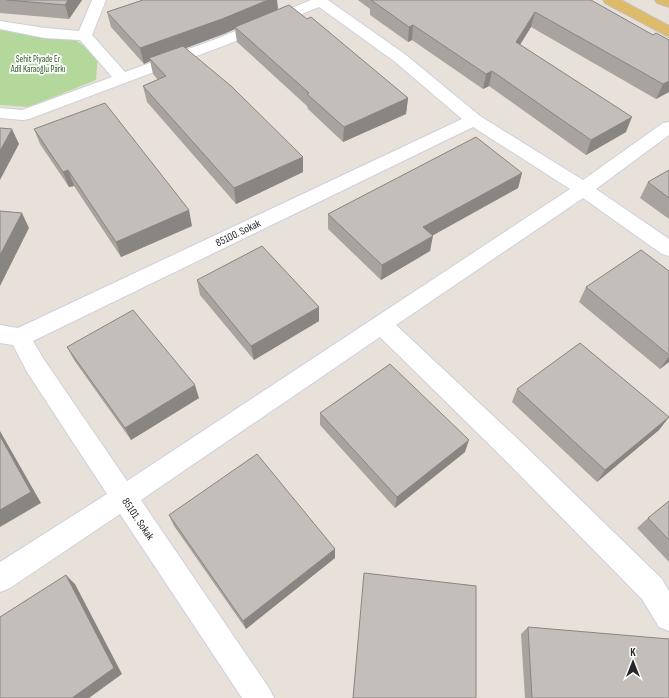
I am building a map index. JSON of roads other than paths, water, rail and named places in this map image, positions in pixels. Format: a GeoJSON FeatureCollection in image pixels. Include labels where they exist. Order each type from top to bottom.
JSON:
{"type":"FeatureCollection","features":[{"type":"Feature","properties":{"kind":"main road"},"geometry":{"type":"LineString","coordinates":[[610,0],[669,32]]}},
{"type":"Feature","properties":{"kind":"main road"},"geometry":{"type":"LineString","coordinates":[[662,0],[669,3]]}},
{"type":"Feature","properties":{"kind":"street"},"geometry":{"type":"LineString","coordinates":[[84,36],[99,0]]}},
{"type":"Feature","properties":{"kind":"street"},"geometry":{"type":"LineString","coordinates":[[0,113],[23,115],[222,42],[320,0],[400,58],[474,120],[582,189],[669,250]]}},
{"type":"Feature","properties":{"kind":"street"},"geometry":{"type":"LineString","coordinates":[[0,25],[45,33],[84,36],[123,79]]}},
{"type":"Feature","properties":{"kind":"street","name":"85100. Sokak"},"geometry":{"type":"LineString","coordinates":[[10,336],[474,120]]}},
{"type":"Feature","properties":{"kind":"street"},"geometry":{"type":"LineString","coordinates":[[0,578],[124,497],[582,189],[669,127]]}},
{"type":"Feature","properties":{"kind":"street"},"geometry":{"type":"LineString","coordinates":[[381,324],[511,449],[652,589],[669,618]]}},
{"type":"Feature","properties":{"kind":"street","name":"85101. Sokak"},"geometry":{"type":"LineString","coordinates":[[10,336],[35,366],[259,698]]}},
{"type":"Feature","properties":{"kind":"park label","name":"Şehit Piyade Er Adil Karaoğlu Parkı"},"geometry":{"type":"Point","coordinates":[38,64]}}]}
